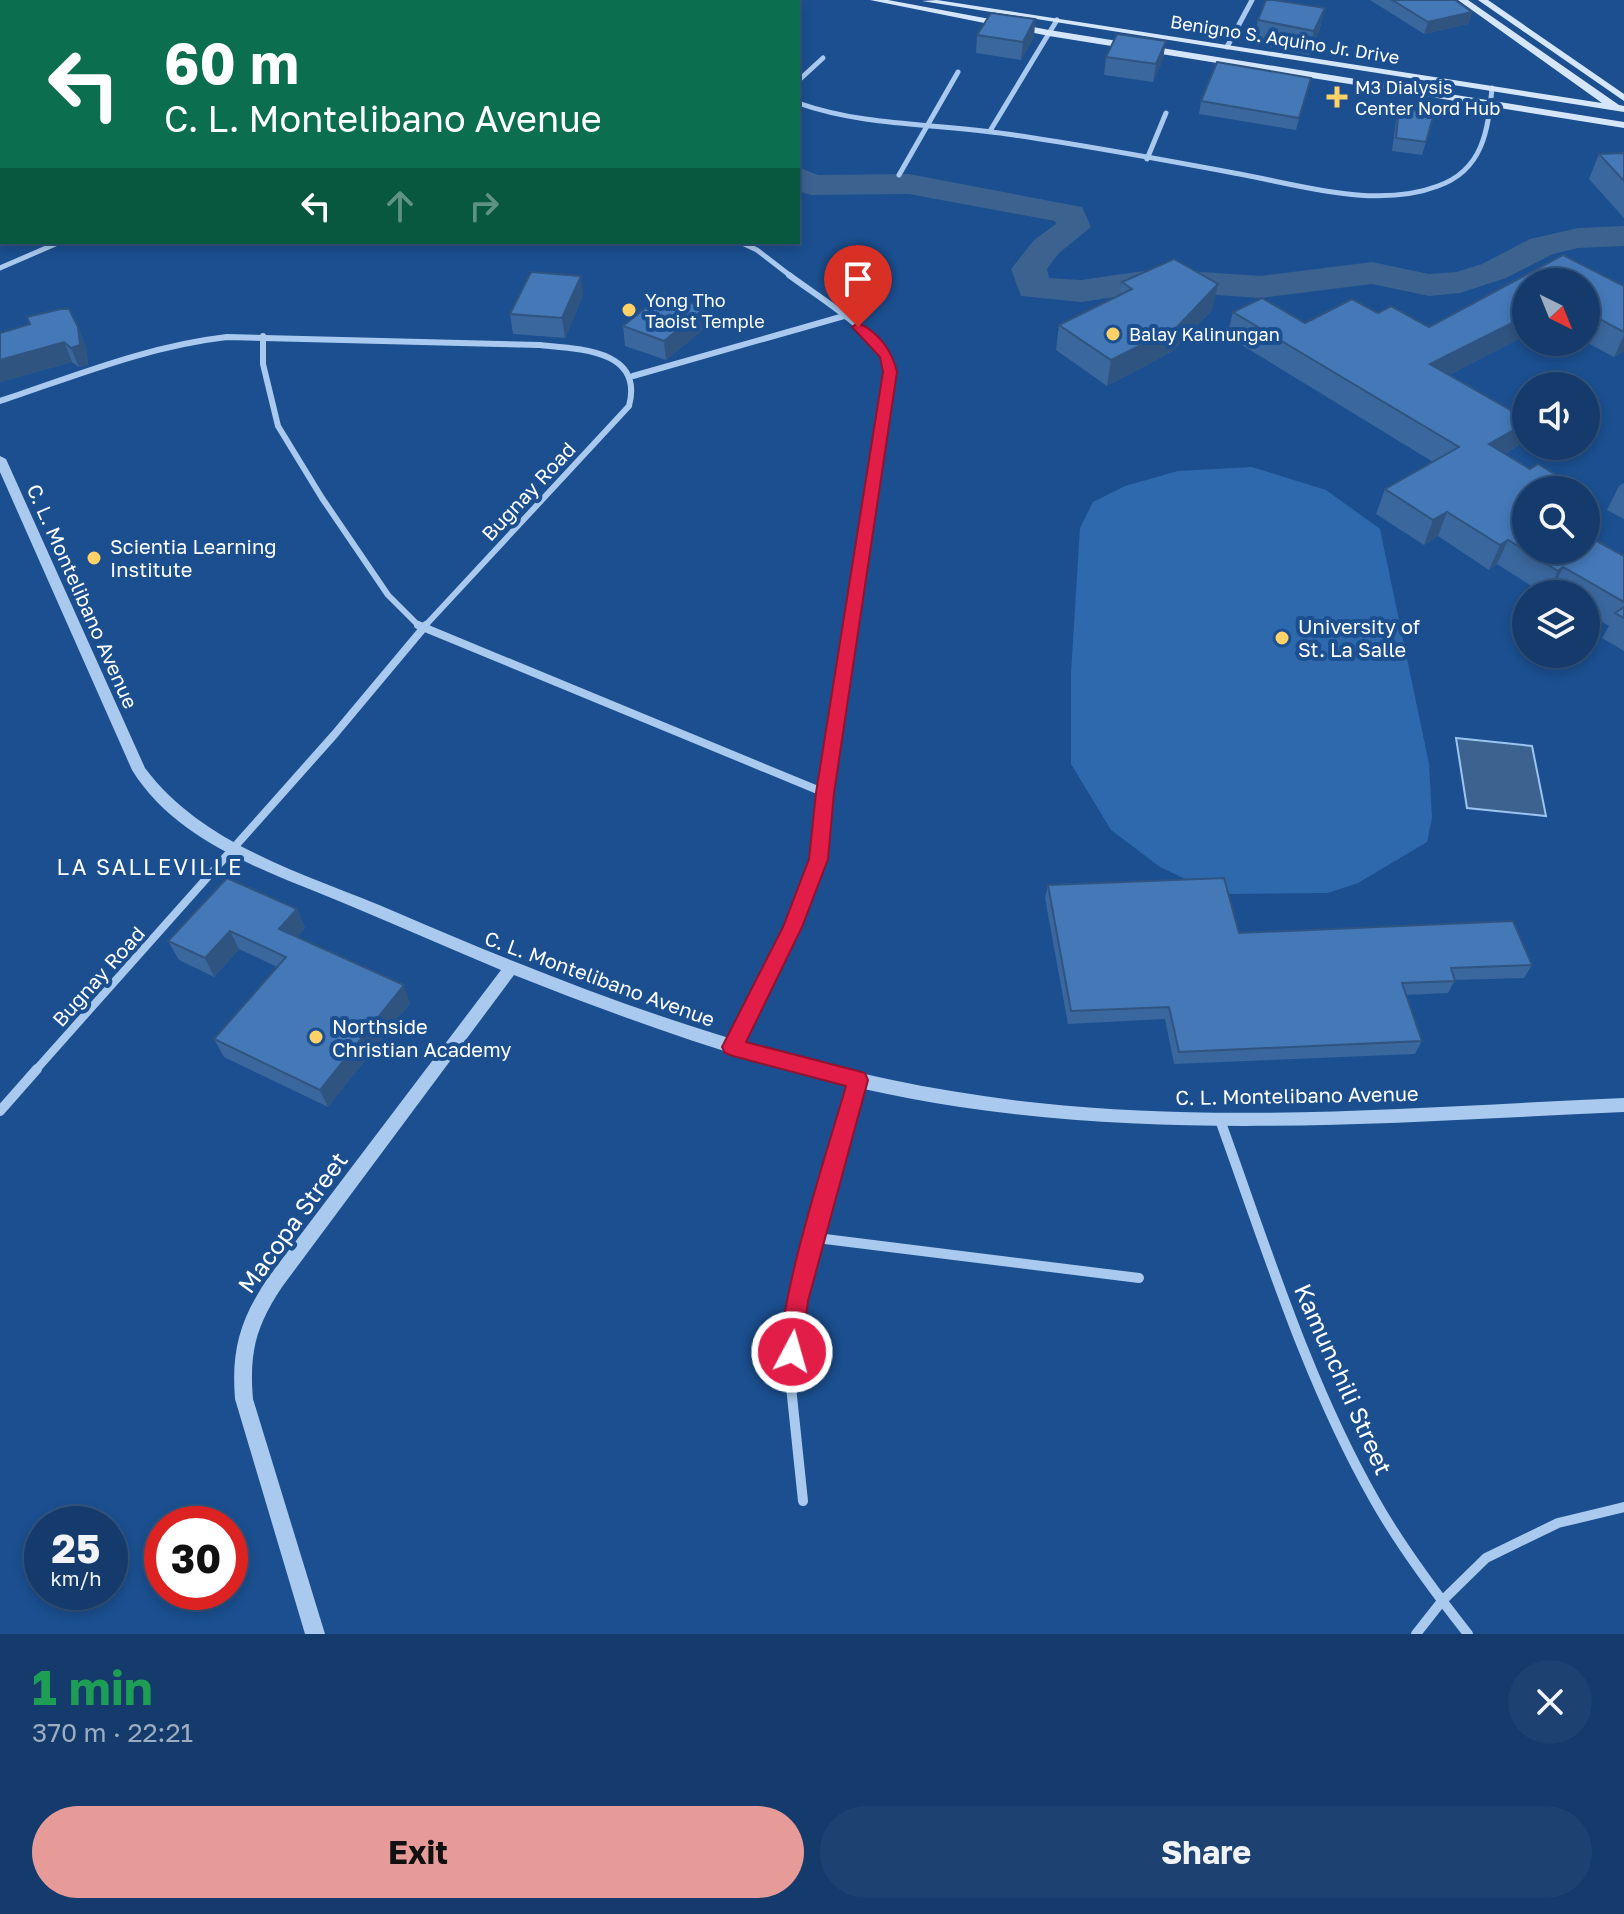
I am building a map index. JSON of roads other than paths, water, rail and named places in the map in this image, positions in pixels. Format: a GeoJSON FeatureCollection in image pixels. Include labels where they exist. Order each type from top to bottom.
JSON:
{"type":"FeatureCollection","features":[{"type":"Feature","properties":{"kind":"main road","name":"Benigno S. Aquino Jr. Drive"},"geometry":{"type":"LineString","coordinates":[[876,0],[1049,33],[1624,125]]}},
{"type":"Feature","properties":{"kind":"main road","name":"Benigno S. Aquino Jr. Drive"},"geometry":{"type":"LineString","coordinates":[[892,2],[928,0],[963,3],[1620,108]]}},
{"type":"Feature","properties":{"kind":"main road"},"geometry":{"type":"LineString","coordinates":[[928,0],[958,17]]}},
{"type":"Feature","properties":{"kind":"main road"},"geometry":{"type":"LineString","coordinates":[[1462,0],[1620,108]]}},
{"type":"Feature","properties":{"kind":"main road"},"geometry":{"type":"LineString","coordinates":[[1482,0],[1624,98]]}},
{"type":"Feature","properties":{"kind":"main road"},"geometry":{"type":"LineString","coordinates":[[963,3],[1005,25]]}},
{"type":"Feature","properties":{"kind":"main road"},"geometry":{"type":"LineString","coordinates":[[1395,89],[1399,74]]}},
{"type":"Feature","properties":{"kind":"street"},"geometry":{"type":"LineString","coordinates":[[1227,47],[1252,0]]}},
{"type":"Feature","properties":{"kind":"street"},"geometry":{"type":"LineString","coordinates":[[990,131],[1057,20]]}},
{"type":"Feature","properties":{"kind":"street"},"geometry":{"type":"LineString","coordinates":[[800,79],[823,58]]}},
{"type":"Feature","properties":{"kind":"street"},"geometry":{"type":"LineString","coordinates":[[899,175],[958,72]]}},
{"type":"Feature","properties":{"kind":"street"},"geometry":{"type":"LineString","coordinates":[[800,104],[834,115],[990,131],[1381,195],[1425,191],[1465,173],[1481,155],[1492,88]]}},
{"type":"Feature","properties":{"kind":"street"},"geometry":{"type":"LineString","coordinates":[[1147,159],[1166,113]]}},
{"type":"Feature","properties":{"kind":"street"},"geometry":{"type":"LineString","coordinates":[[0,268],[55,244]]}},
{"type":"Feature","properties":{"kind":"street"},"geometry":{"type":"LineString","coordinates":[[733,1047],[792,927],[819,859],[825,793],[890,372],[886,357],[873,339],[757,250],[744,244]]}},
{"type":"Feature","properties":{"kind":"street"},"geometry":{"type":"LineString","coordinates":[[0,401],[185,342],[263,336],[540,345],[581,349],[615,359],[633,376],[844,316]]}},
{"type":"Feature","properties":{"kind":"street"},"geometry":{"type":"LineString","coordinates":[[263,336],[263,364],[278,426],[322,498],[388,595],[422,629],[825,793]]}},
{"type":"Feature","properties":{"kind":"street","name":"Bugnay Road"},"geometry":{"type":"LineString","coordinates":[[0,1111],[334,735],[422,629],[629,406],[635,393],[633,376]]}},
{"type":"Feature","properties":{"kind":"street","name":"C. L. Montelibano Avenue"},"geometry":{"type":"LineString","coordinates":[[0,459],[150,789],[178,815],[234,848],[510,969],[733,1047],[858,1080],[958,1100],[1055,1112],[1220,1120],[1624,1105]]}},
{"type":"Feature","properties":{"kind":"street","name":"Macopa Street"},"geometry":{"type":"LineString","coordinates":[[315,1634],[244,1399],[240,1371],[243,1343],[254,1314],[276,1281],[510,969]]}},
{"type":"Feature","properties":{"kind":"street"},"geometry":{"type":"LineString","coordinates":[[803,1501],[790,1377],[797,1301],[817,1238],[858,1080]]}},
{"type":"Feature","properties":{"kind":"street","name":"Kamunchili Street"},"geometry":{"type":"LineString","coordinates":[[1220,1120],[1274,1269],[1350,1452],[1389,1522],[1468,1634]]}},
{"type":"Feature","properties":{"kind":"street"},"geometry":{"type":"LineString","coordinates":[[817,1238],[1139,1278]]}},
{"type":"Feature","properties":{"kind":"street"},"geometry":{"type":"LineString","coordinates":[[1416,1634],[1442,1601],[1486,1558],[1558,1523],[1624,1507]]}},
{"type":"Feature","properties":{"kind":"waterway"},"geometry":{"type":"LineString","coordinates":[[800,178],[811,185],[909,184],[1070,214],[1074,227],[1046,247],[1029,269],[1034,288],[1081,291],[1157,280],[1261,287],[1372,273],[1429,285],[1460,282],[1494,271],[1542,246],[1578,238],[1624,236]]}},
{"type":"Feature","properties":{"kind":"place","name":"M3 Dialysis Center Nord Hub"},"geometry":{"type":"Point","coordinates":[1337,97]}},
{"type":"Feature","properties":{"kind":"place","name":"Yong Tho Taoist Temple"},"geometry":{"type":"Point","coordinates":[629,310]}},
{"type":"Feature","properties":{"kind":"place","name":"Balay Kalinungan"},"geometry":{"type":"Point","coordinates":[1113,334]}},
{"type":"Feature","properties":{"kind":"place","name":"Scientia Learning Institute"},"geometry":{"type":"Point","coordinates":[94,558]}},
{"type":"Feature","properties":{"kind":"place","name":"University of St. La Salle"},"geometry":{"type":"Point","coordinates":[1282,638]}},
{"type":"Feature","properties":{"kind":"place","name":"Northside Christian Academy"},"geometry":{"type":"Point","coordinates":[316,1037]}},
{"type":"Feature","properties":{"kind":"district","name":"LA SALLEVILLE"},"geometry":{"type":"Point","coordinates":[150,866]}}]}
